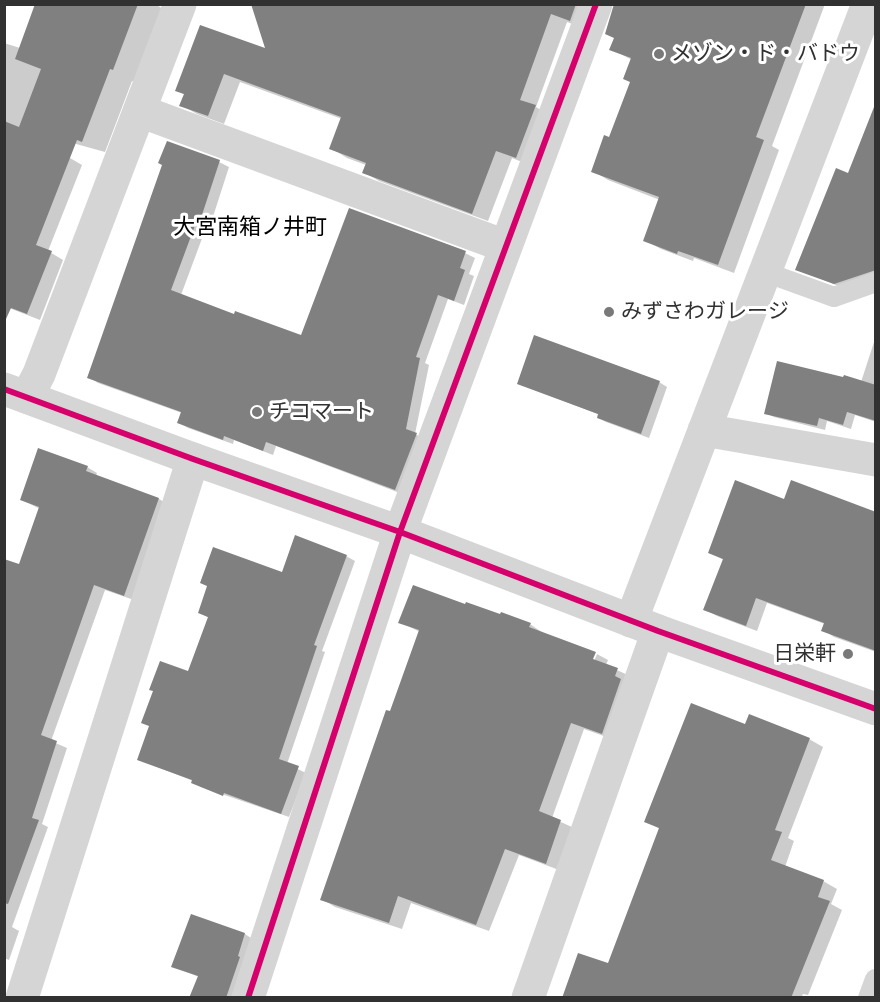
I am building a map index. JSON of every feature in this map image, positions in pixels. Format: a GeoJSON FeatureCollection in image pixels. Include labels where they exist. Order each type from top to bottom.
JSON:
{"type":"FeatureCollection","features":[{"type":"Feature","properties":{"kind":"street"},"geometry":{"type":"LineString","coordinates":[[180,4],[39,374],[16,393],[193,459],[400,532],[645,626],[876,710]]}},
{"type":"Feature","properties":{"kind":"street"},"geometry":{"type":"LineString","coordinates":[[248,998],[400,532],[596,4]]}},
{"type":"Feature","properties":{"kind":"street"},"geometry":{"type":"LineString","coordinates":[[528,998],[704,430],[868,4]]}},
{"type":"Feature","properties":{"kind":"street"},"geometry":{"type":"LineString","coordinates":[[140,111],[505,246]]}},
{"type":"Feature","properties":{"kind":"street"},"geometry":{"type":"LineString","coordinates":[[704,430],[876,460]]}},
{"type":"Feature","properties":{"kind":"street"},"geometry":{"type":"LineString","coordinates":[[22,998],[193,459]]}},
{"type":"Feature","properties":{"kind":"lane"},"geometry":{"type":"LineString","coordinates":[[765,272],[834,297],[876,282]]}},
{"type":"Feature","properties":{"kind":"lane"},"geometry":{"type":"LineString","coordinates":[[868,998],[875,979]]}},
{"type":"Feature","properties":{"kind":"building"},"geometry":{"type":"Polygon","coordinates":[[[35,4],[138,4],[82,142],[77,140],[36,245],[52,251],[27,314],[11,308],[4,319],[4,121],[19,127],[41,69],[15,59],[35,4]]]}},
{"type":"Feature","properties":{"kind":"building"},"geometry":{"type":"Polygon","coordinates":[[[251,4],[576,4],[570,21],[551,14],[520,100],[536,105],[516,158],[496,151],[472,214],[362,173],[366,163],[329,149],[341,117],[224,74],[208,116],[179,106],[184,94],[175,91],[200,25],[265,48],[251,4]]]}},
{"type":"Feature","properties":{"kind":"building"},"geometry":{"type":"Polygon","coordinates":[[[614,4],[806,4],[756,137],[764,140],[718,265],[678,251],[677,254],[643,241],[659,197],[591,172],[604,135],[609,137],[630,82],[623,79],[631,58],[609,50],[614,38],[605,34],[614,4]]]}},
{"type":"Feature","properties":{"kind":"building"},"geometry":{"type":"Polygon","coordinates":[[[874,107],[876,270],[834,284],[795,270],[836,168],[848,173],[874,107]]]}},
{"type":"Feature","properties":{"kind":"building"},"geometry":{"type":"Polygon","coordinates":[[[167,141],[220,160],[200,221],[197,220],[171,290],[234,314],[235,311],[301,335],[349,208],[466,251],[460,268],[465,270],[454,301],[438,295],[416,357],[420,358],[406,429],[417,433],[395,490],[266,442],[263,451],[224,436],[223,440],[177,423],[181,412],[87,378],[162,165],[158,163],[167,141]]]}},
{"type":"Feature","properties":{"kind":"building"},"geometry":{"type":"Polygon","coordinates":[[[534,335],[660,381],[641,434],[597,418],[598,414],[517,384],[534,335]]]}},
{"type":"Feature","properties":{"kind":"building"},"geometry":{"type":"Polygon","coordinates":[[[777,361],[843,377],[844,375],[876,385],[876,421],[847,412],[843,425],[819,418],[817,426],[764,414],[777,361]]]}},
{"type":"Feature","properties":{"kind":"building"},"geometry":{"type":"Polygon","coordinates":[[[38,448],[88,466],[86,471],[159,498],[124,596],[94,585],[41,735],[57,741],[32,818],[39,820],[8,904],[4,903],[4,559],[19,564],[39,507],[20,500],[38,448]]]}},
{"type":"Feature","properties":{"kind":"building"},"geometry":{"type":"Polygon","coordinates":[[[735,480],[784,499],[791,480],[876,512],[876,651],[821,631],[824,623],[756,598],[746,626],[703,610],[723,559],[708,553],[735,480]]]}},
{"type":"Feature","properties":{"kind":"building"},"geometry":{"type":"Polygon","coordinates":[[[295,535],[347,555],[314,645],[317,646],[279,759],[299,766],[281,814],[224,793],[223,796],[191,783],[192,780],[137,760],[149,726],[141,723],[153,691],[149,690],[160,661],[188,671],[208,617],[198,613],[207,586],[200,583],[213,547],[282,572],[295,535]]]}},
{"type":"Feature","properties":{"kind":"building"},"geometry":{"type":"Polygon","coordinates":[[[413,585],[465,604],[466,602],[500,614],[501,612],[531,623],[529,627],[596,652],[593,659],[618,668],[615,676],[621,679],[602,734],[571,723],[539,811],[561,820],[546,864],[505,849],[476,925],[398,896],[389,923],[320,900],[386,710],[390,711],[419,630],[398,623],[413,585]]]}},
{"type":"Feature","properties":{"kind":"building"},"geometry":{"type":"Polygon","coordinates":[[[691,703],[745,724],[749,714],[810,738],[775,830],[782,832],[771,860],[824,880],[818,897],[830,901],[791,998],[562,998],[578,953],[608,963],[659,828],[644,822],[691,703]]]}},
{"type":"Feature","properties":{"kind":"building"},"geometry":{"type":"Polygon","coordinates":[[[191,914],[245,933],[238,956],[240,957],[226,998],[189,998],[198,976],[171,967],[191,914]]]}},
{"type":"Feature","properties":{"kind":"cycle path"},"geometry":{"type":"LineString","coordinates":[[248,998],[400,532],[596,4]]}},
{"type":"Feature","properties":{"kind":"cycle path"},"geometry":{"type":"LineString","coordinates":[[4,389],[400,532],[658,631],[876,709]]}},
{"type":"Feature","properties":{"kind":"place","name":"メゾン・ド・バドウ"},"geometry":{"type":"Point","coordinates":[659,54]}},
{"type":"Feature","properties":{"kind":"place","name":"みずさわガレージ"},"geometry":{"type":"Point","coordinates":[609,312]}},
{"type":"Feature","properties":{"kind":"place","name":"チコマート"},"geometry":{"type":"Point","coordinates":[257,412]}},
{"type":"Feature","properties":{"kind":"place","name":"日栄軒"},"geometry":{"type":"Point","coordinates":[848,654]}},
{"type":"Feature","properties":{"kind":"district","name":"大宮南箱ノ井町"},"geometry":{"type":"Point","coordinates":[250,228]}}]}
